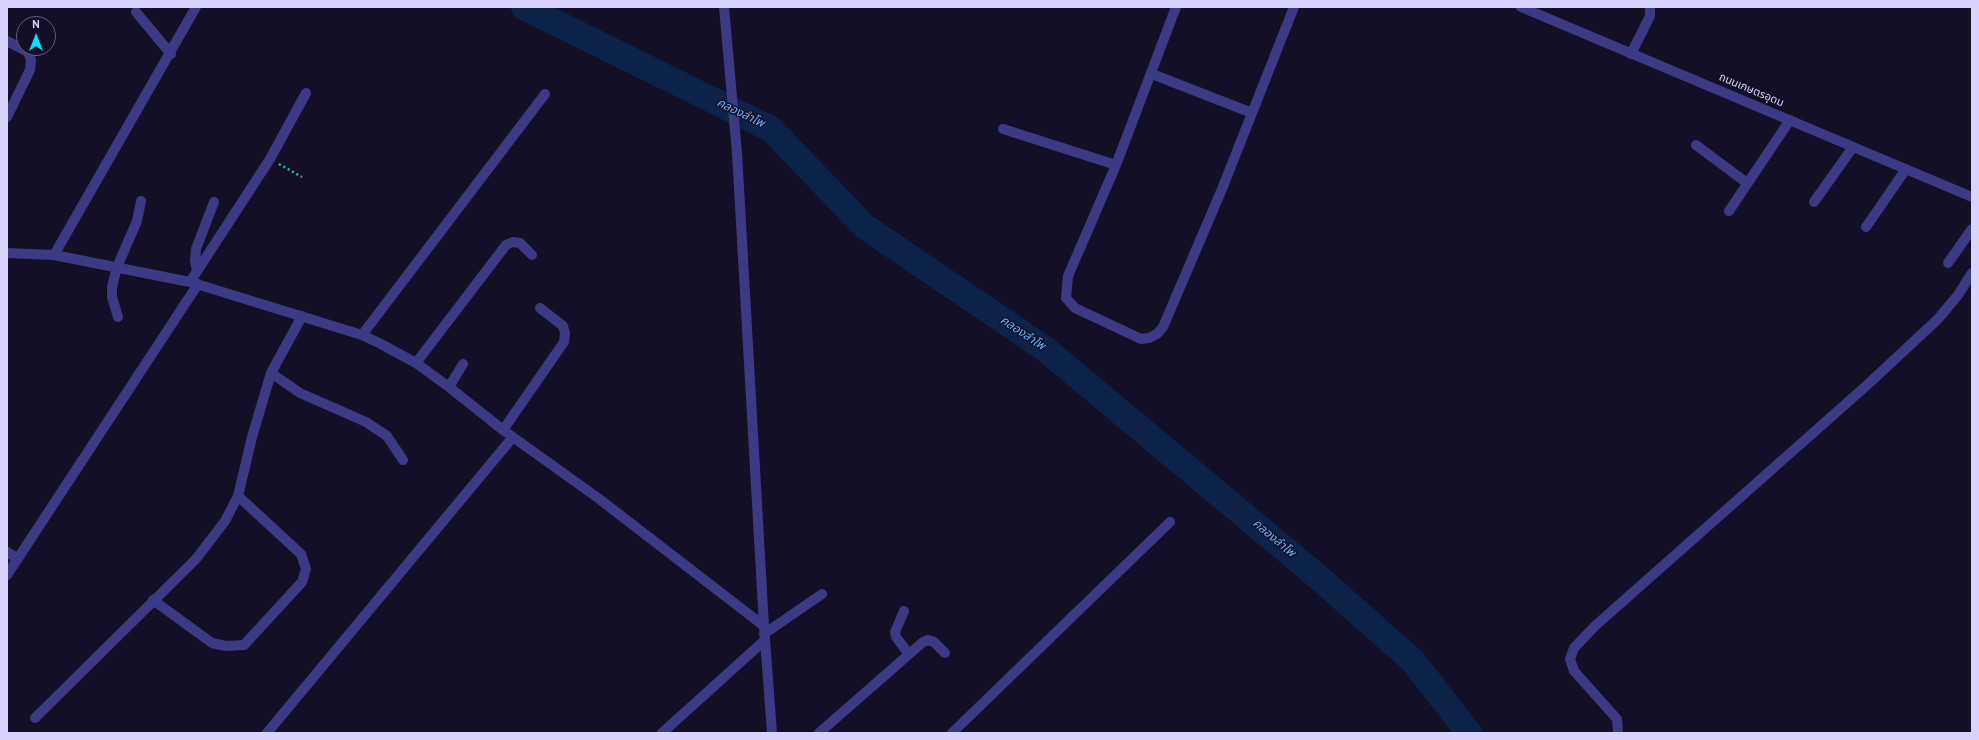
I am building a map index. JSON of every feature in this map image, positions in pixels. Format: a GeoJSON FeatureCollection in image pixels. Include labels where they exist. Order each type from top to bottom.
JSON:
{"type":"FeatureCollection","features":[{"type":"Feature","properties":{"kind":"street"},"geometry":{"type":"LineString","coordinates":[[54,255],[171,54],[196,7]]}},
{"type":"Feature","properties":{"kind":"street"},"geometry":{"type":"LineString","coordinates":[[724,7],[737,153],[764,633],[772,733]]}},
{"type":"Feature","properties":{"kind":"street"},"geometry":{"type":"LineString","coordinates":[[1176,7],[1152,74],[1116,164],[1068,276],[1066,298],[1074,308],[1141,339],[1150,338],[1157,334],[1163,327],[1222,189],[1294,7]]}},
{"type":"Feature","properties":{"kind":"street","name":"ถนนเกษตรอุดม"},"geometry":{"type":"LineString","coordinates":[[1521,7],[1541,11],[1630,54],[1972,197]]}},
{"type":"Feature","properties":{"kind":"street"},"geometry":{"type":"LineString","coordinates":[[1630,54],[1650,16],[1650,7]]}},
{"type":"Feature","properties":{"kind":"street"},"geometry":{"type":"LineString","coordinates":[[136,12],[171,54]]}},
{"type":"Feature","properties":{"kind":"street"},"geometry":{"type":"LineString","coordinates":[[7,41],[28,52],[30,70],[7,117]]}},
{"type":"Feature","properties":{"kind":"street"},"geometry":{"type":"LineString","coordinates":[[1152,74],[1252,113]]}},
{"type":"Feature","properties":{"kind":"street"},"geometry":{"type":"LineString","coordinates":[[7,575],[194,283],[198,271],[270,158],[306,93]]}},
{"type":"Feature","properties":{"kind":"street"},"geometry":{"type":"LineString","coordinates":[[362,334],[545,94]]}},
{"type":"Feature","properties":{"kind":"street"},"geometry":{"type":"LineString","coordinates":[[1729,211],[1790,120]]}},
{"type":"Feature","properties":{"kind":"street"},"geometry":{"type":"LineString","coordinates":[[1003,129],[1116,164]]}},
{"type":"Feature","properties":{"kind":"street"},"geometry":{"type":"LineString","coordinates":[[1696,145],[1747,183]]}},
{"type":"Feature","properties":{"kind":"street"},"geometry":{"type":"LineString","coordinates":[[1814,202],[1853,147]]}},
{"type":"Feature","properties":{"kind":"street"},"geometry":{"type":"LineString","coordinates":[[1866,227],[1906,169]]}},
{"type":"Feature","properties":{"kind":"street"},"geometry":{"type":"LineString","coordinates":[[118,317],[112,297],[117,267],[137,221],[141,201]]}},
{"type":"Feature","properties":{"kind":"street"},"geometry":{"type":"LineString","coordinates":[[198,271],[195,260],[196,249],[214,202]]}},
{"type":"Feature","properties":{"kind":"street"},"geometry":{"type":"LineString","coordinates":[[1948,263],[1972,228]]}},
{"type":"Feature","properties":{"kind":"street"},"geometry":{"type":"LineString","coordinates":[[416,363],[506,245],[513,242],[520,243],[532,255]]}},
{"type":"Feature","properties":{"kind":"street"},"geometry":{"type":"LineString","coordinates":[[7,253],[54,255],[194,283],[362,334],[416,363],[450,387],[503,430],[598,498],[764,633]]}},
{"type":"Feature","properties":{"kind":"street"},"geometry":{"type":"LineString","coordinates":[[1618,733],[1617,719],[1574,671],[1570,659],[1574,648],[1595,626],[1803,443],[1938,319],[1958,295],[1972,274]]}},
{"type":"Feature","properties":{"kind":"street"},"geometry":{"type":"LineString","coordinates":[[503,430],[564,342],[565,333],[563,326],[540,308]]}},
{"type":"Feature","properties":{"kind":"street"},"geometry":{"type":"LineString","coordinates":[[34,718],[196,560],[225,521],[238,496],[252,437],[271,373],[302,316]]}},
{"type":"Feature","properties":{"kind":"street"},"geometry":{"type":"LineString","coordinates":[[450,387],[463,364]]}},
{"type":"Feature","properties":{"kind":"street"},"geometry":{"type":"LineString","coordinates":[[271,373],[300,393],[366,422],[387,436],[403,460]]}},
{"type":"Feature","properties":{"kind":"street"},"geometry":{"type":"LineString","coordinates":[[267,733],[513,437]]}},
{"type":"Feature","properties":{"kind":"street"},"geometry":{"type":"LineString","coordinates":[[154,600],[212,643],[226,646],[244,645],[302,582],[306,569],[301,554],[238,496]]}},
{"type":"Feature","properties":{"kind":"street"},"geometry":{"type":"LineString","coordinates":[[952,733],[1170,522]]}},
{"type":"Feature","properties":{"kind":"street"},"geometry":{"type":"LineString","coordinates":[[7,552],[18,559]]}},
{"type":"Feature","properties":{"kind":"street"},"geometry":{"type":"LineString","coordinates":[[662,733],[764,633],[822,594]]}},
{"type":"Feature","properties":{"kind":"street"},"geometry":{"type":"LineString","coordinates":[[904,611],[895,632],[896,637],[908,653]]}},
{"type":"Feature","properties":{"kind":"street"},"geometry":{"type":"LineString","coordinates":[[819,733],[908,653],[928,640],[934,642],[945,653]]}},
{"type":"Feature","properties":{"kind":"path"},"geometry":{"type":"LineString","coordinates":[[270,158],[302,178]]}},
{"type":"Feature","properties":{"kind":"waterway","name":"คลองลำโพ"},"geometry":{"type":"LineString","coordinates":[[524,7],[771,129],[864,226],[1045,349],[1317,576],[1413,661],[1469,733]]}}]}
